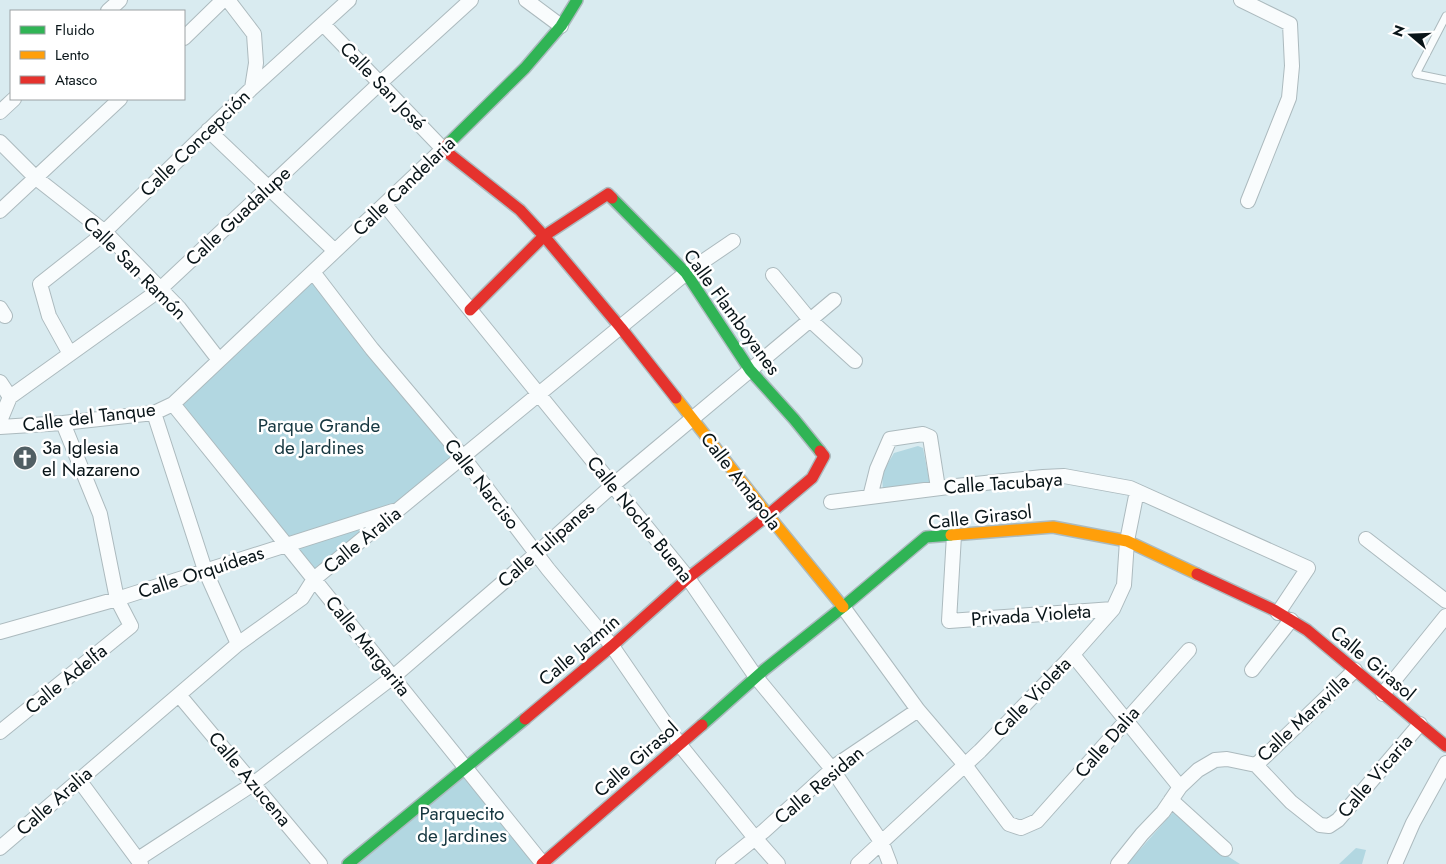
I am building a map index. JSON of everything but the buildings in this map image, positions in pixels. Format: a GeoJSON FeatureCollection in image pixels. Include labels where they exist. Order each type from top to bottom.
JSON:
{"type":"FeatureCollection","features":[{"type":"Feature","properties":{"kind":"street"},"geometry":{"type":"LineString","coordinates":[[109,10],[120,0]]}},
{"type":"Feature","properties":{"kind":"street"},"geometry":{"type":"LineString","coordinates":[[185,37],[224,0]]}},
{"type":"Feature","properties":{"kind":"street"},"geometry":{"type":"LineString","coordinates":[[228,0],[254,34],[256,63],[252,88]]}},
{"type":"Feature","properties":{"kind":"street","name":"Calle Concepción"},"geometry":{"type":"LineString","coordinates":[[70,354],[49,316],[40,284],[104,232],[252,88],[349,0]]}},
{"type":"Feature","properties":{"kind":"street","name":"Calle Guadalupe"},"geometry":{"type":"LineString","coordinates":[[10,397],[160,289],[471,0]]}},
{"type":"Feature","properties":{"kind":"street"},"geometry":{"type":"LineString","coordinates":[[526,0],[561,26]]}},
{"type":"Feature","properties":{"kind":"street","name":"Calle Candelaria"},"geometry":{"type":"LineString","coordinates":[[219,360],[385,205],[525,68],[561,26],[577,0]]}},
{"type":"Feature","properties":{"kind":"street"},"geometry":{"type":"LineString","coordinates":[[1241,0],[1290,24],[1292,66],[1289,98],[1248,201]]}},
{"type":"Feature","properties":{"kind":"street","name":"Calle San José"},"geometry":{"type":"LineString","coordinates":[[323,24],[443,149]]}},
{"type":"Feature","properties":{"kind":"street"},"geometry":{"type":"LineString","coordinates":[[0,112],[13,100]]}},
{"type":"Feature","properties":{"kind":"street"},"geometry":{"type":"LineString","coordinates":[[0,212],[119,100]]}},
{"type":"Feature","properties":{"kind":"street"},"geometry":{"type":"LineString","coordinates":[[208,130],[335,251]]}},
{"type":"Feature","properties":{"kind":"street","name":"Calle San Ramón"},"geometry":{"type":"LineString","coordinates":[[0,142],[36,178],[104,232],[179,308],[219,360]]}},
{"type":"Feature","properties":{"kind":"street","name":"Calle Amapola"},"geometry":{"type":"LineString","coordinates":[[443,149],[520,210],[544,236],[621,328],[843,607],[918,710],[965,765],[1009,824],[1021,828]]}},
{"type":"Feature","properties":{"kind":"street","name":"Calle Flamboyanes"},"geometry":{"type":"LineString","coordinates":[[544,236],[608,194],[686,273],[750,370],[824,456]]}},
{"type":"Feature","properties":{"kind":"street","name":"Calle Noche Buena"},"geometry":{"type":"LineString","coordinates":[[385,205],[688,578],[756,677],[832,769],[882,843],[890,864]]}},
{"type":"Feature","properties":{"kind":"street"},"geometry":{"type":"LineString","coordinates":[[470,310],[544,236]]}},
{"type":"Feature","properties":{"kind":"street","name":"Calle Aralia"},"geometry":{"type":"LineString","coordinates":[[0,848],[238,644],[302,598],[314,579],[686,273],[733,241]]}},
{"type":"Feature","properties":{"kind":"street","name":"Calle Narciso"},"geometry":{"type":"LineString","coordinates":[[313,272],[372,349],[463,457],[536,554],[612,646],[680,745],[778,864]]}},
{"type":"Feature","properties":{"kind":"street"},"geometry":{"type":"LineString","coordinates":[[773,275],[810,320],[854,361]]}},
{"type":"Feature","properties":{"kind":"street","name":"Calle Tulipanes"},"geometry":{"type":"LineString","coordinates":[[139,861],[253,784],[393,677],[613,485],[834,300]]}},
{"type":"Feature","properties":{"kind":"street","name":"Calle del Tanque"},"geometry":{"type":"LineString","coordinates":[[0,427],[63,423],[154,413],[173,404],[219,360]]}},
{"type":"Feature","properties":{"kind":"street"},"geometry":{"type":"LineString","coordinates":[[0,382],[10,397],[0,421]]}},
{"type":"Feature","properties":{"kind":"street","name":"Calle Margarita"},"geometry":{"type":"LineString","coordinates":[[173,404],[543,864]]}},
{"type":"Feature","properties":{"kind":"street"},"geometry":{"type":"LineString","coordinates":[[154,413],[206,570],[238,644]]}},
{"type":"Feature","properties":{"kind":"street"},"geometry":{"type":"LineString","coordinates":[[63,423],[100,514],[117,599]]}},
{"type":"Feature","properties":{"kind":"street"},"geometry":{"type":"LineString","coordinates":[[870,497],[877,469],[890,440],[923,434],[930,437],[938,488]]}},
{"type":"Feature","properties":{"kind":"street","name":"Calle Jazmín"},"geometry":{"type":"LineString","coordinates":[[348,864],[612,646],[688,578],[812,478],[824,456]]}},
{"type":"Feature","properties":{"kind":"street","name":"Calle Tacubaya"},"geometry":{"type":"LineString","coordinates":[[831,502],[938,488],[1064,476],[1130,488],[1308,568],[1278,612]]}},
{"type":"Feature","properties":{"kind":"street","name":"Calle Violeta"},"geometry":{"type":"LineString","coordinates":[[858,864],[965,765],[1072,654],[1112,608],[1124,585],[1127,541],[1137,491]]}},
{"type":"Feature","properties":{"kind":"street","name":"Calle Orquídeas"},"geometry":{"type":"LineString","coordinates":[[0,632],[117,599],[401,508]]}},
{"type":"Feature","properties":{"kind":"street","name":"Calle Girasol"},"geometry":{"type":"LineString","coordinates":[[543,864],[756,677],[926,537],[1053,527],[1127,541],[1278,612],[1307,630],[1383,694],[1445,742]]}},
{"type":"Feature","properties":{"kind":"street","name":"Privada Violeta"},"geometry":{"type":"LineString","coordinates":[[954,535],[949,621],[1112,608]]}},
{"type":"Feature","properties":{"kind":"street"},"geometry":{"type":"LineString","coordinates":[[1366,539],[1446,601]]}},
{"type":"Feature","properties":{"kind":"street","name":"Calle Adelfa"},"geometry":{"type":"LineString","coordinates":[[0,732],[131,626],[117,599]]}},
{"type":"Feature","properties":{"kind":"street"},"geometry":{"type":"LineString","coordinates":[[1383,694],[1446,616]]}},
{"type":"Feature","properties":{"kind":"street"},"geometry":{"type":"LineString","coordinates":[[1252,670],[1291,620]]}},
{"type":"Feature","properties":{"kind":"street","name":"Calle Dalia"},"geometry":{"type":"LineString","coordinates":[[1021,828],[1037,821],[1189,650]]}},
{"type":"Feature","properties":{"kind":"street"},"geometry":{"type":"LineString","coordinates":[[1072,654],[1180,787]]}},
{"type":"Feature","properties":{"kind":"street","name":"Calle Maravilla"},"geometry":{"type":"LineString","coordinates":[[1118,864],[1163,812],[1180,787],[1198,770],[1215,760],[1227,759],[1256,765],[1355,670]]}},
{"type":"Feature","properties":{"kind":"street","name":"Calle Azucena"},"geometry":{"type":"LineString","coordinates":[[179,695],[320,864]]}},
{"type":"Feature","properties":{"kind":"street","name":"Calle Residan"},"geometry":{"type":"LineString","coordinates":[[723,864],[832,769],[918,710]]}},
{"type":"Feature","properties":{"kind":"street","name":"Calle Vicaria"},"geometry":{"type":"LineString","coordinates":[[1256,765],[1291,802],[1320,825],[1329,826],[1338,820],[1420,724]]}},
{"type":"Feature","properties":{"kind":"street"},"geometry":{"type":"LineString","coordinates":[[1395,864],[1413,823],[1446,763]]}},
{"type":"Feature","properties":{"kind":"street"},"geometry":{"type":"LineString","coordinates":[[79,780],[139,861]]}},
{"type":"Feature","properties":{"kind":"street"},"geometry":{"type":"LineString","coordinates":[[1171,800],[1224,849]]}},
{"type":"Feature","properties":{"kind":"lane"},"geometry":{"type":"LineString","coordinates":[[1446,16],[1416,74],[1446,80]]}},
{"type":"Feature","properties":{"kind":"green space","name":"Parque Grande de Jardines"},"geometry":{"type":"Polygon","coordinates":[[[313,272],[463,457],[314,579],[173,404],[313,272]]]}},
{"type":"Feature","properties":{"kind":"green space"},"geometry":{"type":"Polygon","coordinates":[[[918,446],[923,448],[930,484],[883,493],[882,473],[894,453],[918,446]]]}},
{"type":"Feature","properties":{"kind":"green space","name":"Parquecito de Jardines"},"geometry":{"type":"Polygon","coordinates":[[[466,768],[542,864],[355,864],[466,768]]]}},
{"type":"Feature","properties":{"kind":"green space"},"geometry":{"type":"Polygon","coordinates":[[[1176,809],[1229,857],[1240,864],[1127,864],[1176,809]]]}},
{"type":"Feature","properties":{"kind":"green space"},"geometry":{"type":"Polygon","coordinates":[[[1356,848],[1366,850],[1362,864],[1339,864],[1356,848]]]}},
{"type":"Feature","properties":{"kind":"traffic: fast"},"geometry":{"type":"LineString","coordinates":[[449,143],[525,68],[561,26],[577,0]]}},
{"type":"Feature","properties":{"kind":"traffic: fast"},"geometry":{"type":"LineString","coordinates":[[612,198],[686,273],[750,370],[820,451]]}},
{"type":"Feature","properties":{"kind":"traffic: fast"},"geometry":{"type":"LineString","coordinates":[[702,725],[764,670],[926,537],[951,535]]}},
{"type":"Feature","properties":{"kind":"traffic: fast"},"geometry":{"type":"LineString","coordinates":[[348,864],[525,719]]}},
{"type":"Feature","properties":{"kind":"traffic: slow"},"geometry":{"type":"LineString","coordinates":[[676,398],[843,607]]}},
{"type":"Feature","properties":{"kind":"traffic: slow"},"geometry":{"type":"LineString","coordinates":[[951,535],[1053,527],[1127,541],[1197,574]]}},
{"type":"Feature","properties":{"kind":"traffic: jam"},"geometry":{"type":"LineString","coordinates":[[449,143],[443,149],[520,210],[544,236],[621,328],[676,398]]}},
{"type":"Feature","properties":{"kind":"traffic: jam"},"geometry":{"type":"LineString","coordinates":[[470,310],[544,236],[608,194],[612,198]]}},
{"type":"Feature","properties":{"kind":"traffic: jam"},"geometry":{"type":"LineString","coordinates":[[525,719],[612,646],[688,578],[812,478],[824,456],[820,451]]}},
{"type":"Feature","properties":{"kind":"traffic: jam"},"geometry":{"type":"LineString","coordinates":[[1197,574],[1274,610],[1307,630],[1446,746]]}},
{"type":"Feature","properties":{"kind":"traffic: jam"},"geometry":{"type":"LineString","coordinates":[[542,864],[702,725]]}},
{"type":"Feature","properties":{"kind":"place","name":"3a Iglesia el Nazareno"},"geometry":{"type":"Point","coordinates":[25,458]}}]}
